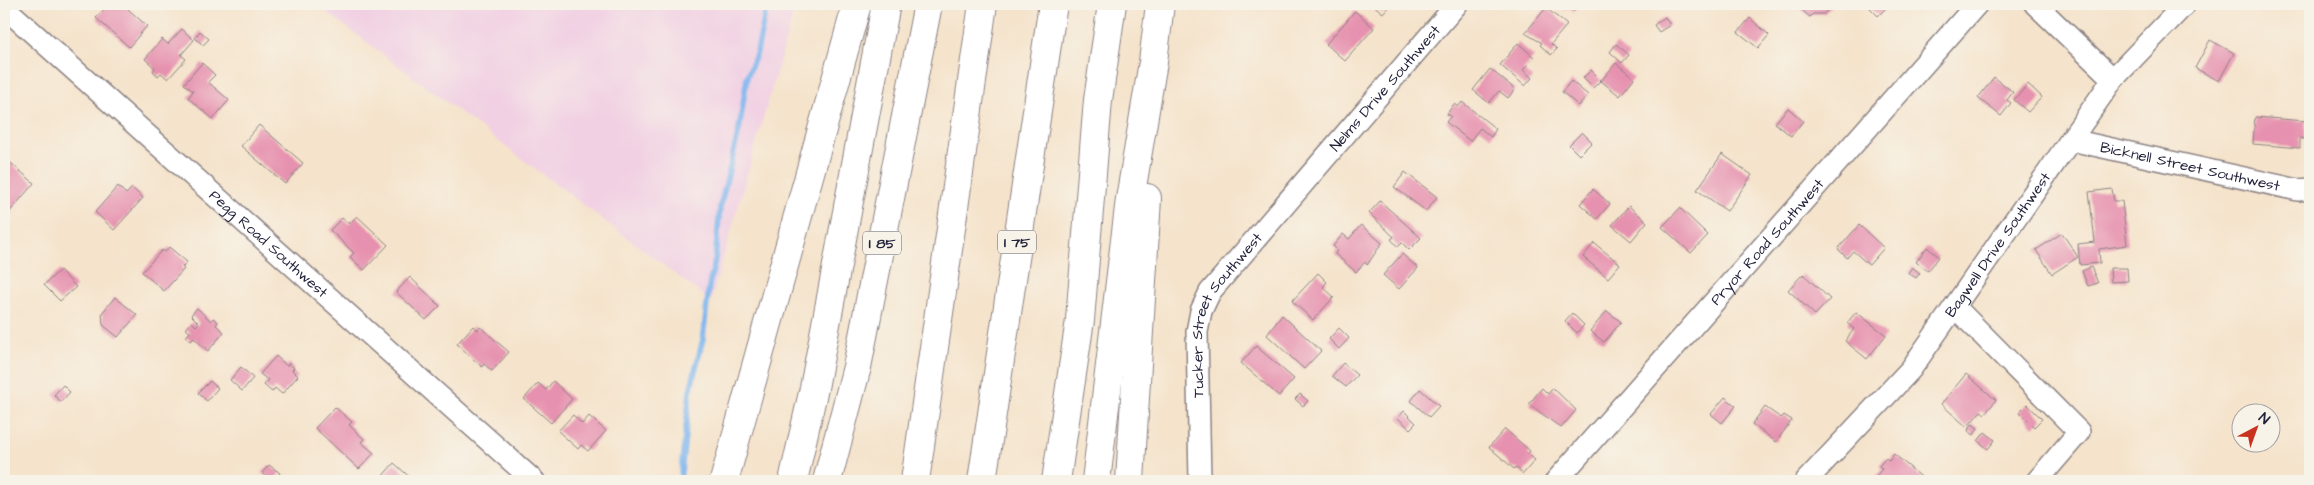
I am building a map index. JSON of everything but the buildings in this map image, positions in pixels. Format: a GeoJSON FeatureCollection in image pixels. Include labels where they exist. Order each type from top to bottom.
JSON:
{"type":"FeatureCollection","features":[{"type":"Feature","properties":{"kind":"highway"},"geometry":{"type":"LineString","coordinates":[[724,481],[857,4]]}},
{"type":"Feature","properties":{"kind":"highway"},"geometry":{"type":"LineString","coordinates":[[793,481],[814,388],[886,4]]}},
{"type":"Feature","properties":{"kind":"highway","name":"I 85"},"geometry":{"type":"LineString","coordinates":[[827,481],[857,367],[928,4]]}},
{"type":"Feature","properties":{"kind":"highway"},"geometry":{"type":"LineString","coordinates":[[914,481],[982,4]]}},
{"type":"Feature","properties":{"kind":"highway","name":"I 75"},"geometry":{"type":"LineString","coordinates":[[982,481],[1052,4]]}},
{"type":"Feature","properties":{"kind":"highway"},"geometry":{"type":"LineString","coordinates":[[1056,481],[1080,320],[1098,100],[1112,4]]}},
{"type":"Feature","properties":{"kind":"highway"},"geometry":{"type":"LineString","coordinates":[[1096,481],[1130,200],[1153,62],[1160,4]]}},
{"type":"Feature","properties":{"kind":"highway"},"geometry":{"type":"LineString","coordinates":[[1130,481],[1139,353],[1153,62]]}},
{"type":"Feature","properties":{"kind":"highway"},"geometry":{"type":"LineString","coordinates":[[905,481],[926,396]]}},
{"type":"Feature","properties":{"kind":"street","name":"Nelms Drive Southwest"},"geometry":{"type":"LineString","coordinates":[[1313,172],[1457,4]]}},
{"type":"Feature","properties":{"kind":"street","name":"Pryor Road Southwest"},"geometry":{"type":"LineString","coordinates":[[1556,481],[1977,4]]}},
{"type":"Feature","properties":{"kind":"street"},"geometry":{"type":"LineString","coordinates":[[2035,4],[2113,79]]}},
{"type":"Feature","properties":{"kind":"street","name":"Bagwell Drive Southwest"},"geometry":{"type":"LineString","coordinates":[[1806,481],[1912,369],[2113,79],[2185,4]]}},
{"type":"Feature","properties":{"kind":"street","name":"Pegg Road Southwest"},"geometry":{"type":"LineString","coordinates":[[4,7],[534,481]]}},
{"type":"Feature","properties":{"kind":"street","name":"Bicknell Street Southwest"},"geometry":{"type":"LineString","coordinates":[[2071,140],[2298,190],[2310,189]]}},
{"type":"Feature","properties":{"kind":"street","name":"Tucker Street Southwest"},"geometry":{"type":"LineString","coordinates":[[1200,481],[1197,332],[1201,311],[1210,292],[1313,172]]}},
{"type":"Feature","properties":{"kind":"street"},"geometry":{"type":"LineString","coordinates":[[1955,307],[2079,432],[2037,481]]}},
{"type":"Feature","properties":{"kind":"shaded area"},"geometry":{"type":"Polygon","coordinates":[[[316,4],[796,4],[711,301],[316,4]]]}},
{"type":"Feature","properties":{"kind":"waterway"},"geometry":{"type":"LineString","coordinates":[[680,481],[690,391],[703,339],[709,286],[715,260],[720,207],[739,130],[747,77],[757,52],[767,4]]}}]}
